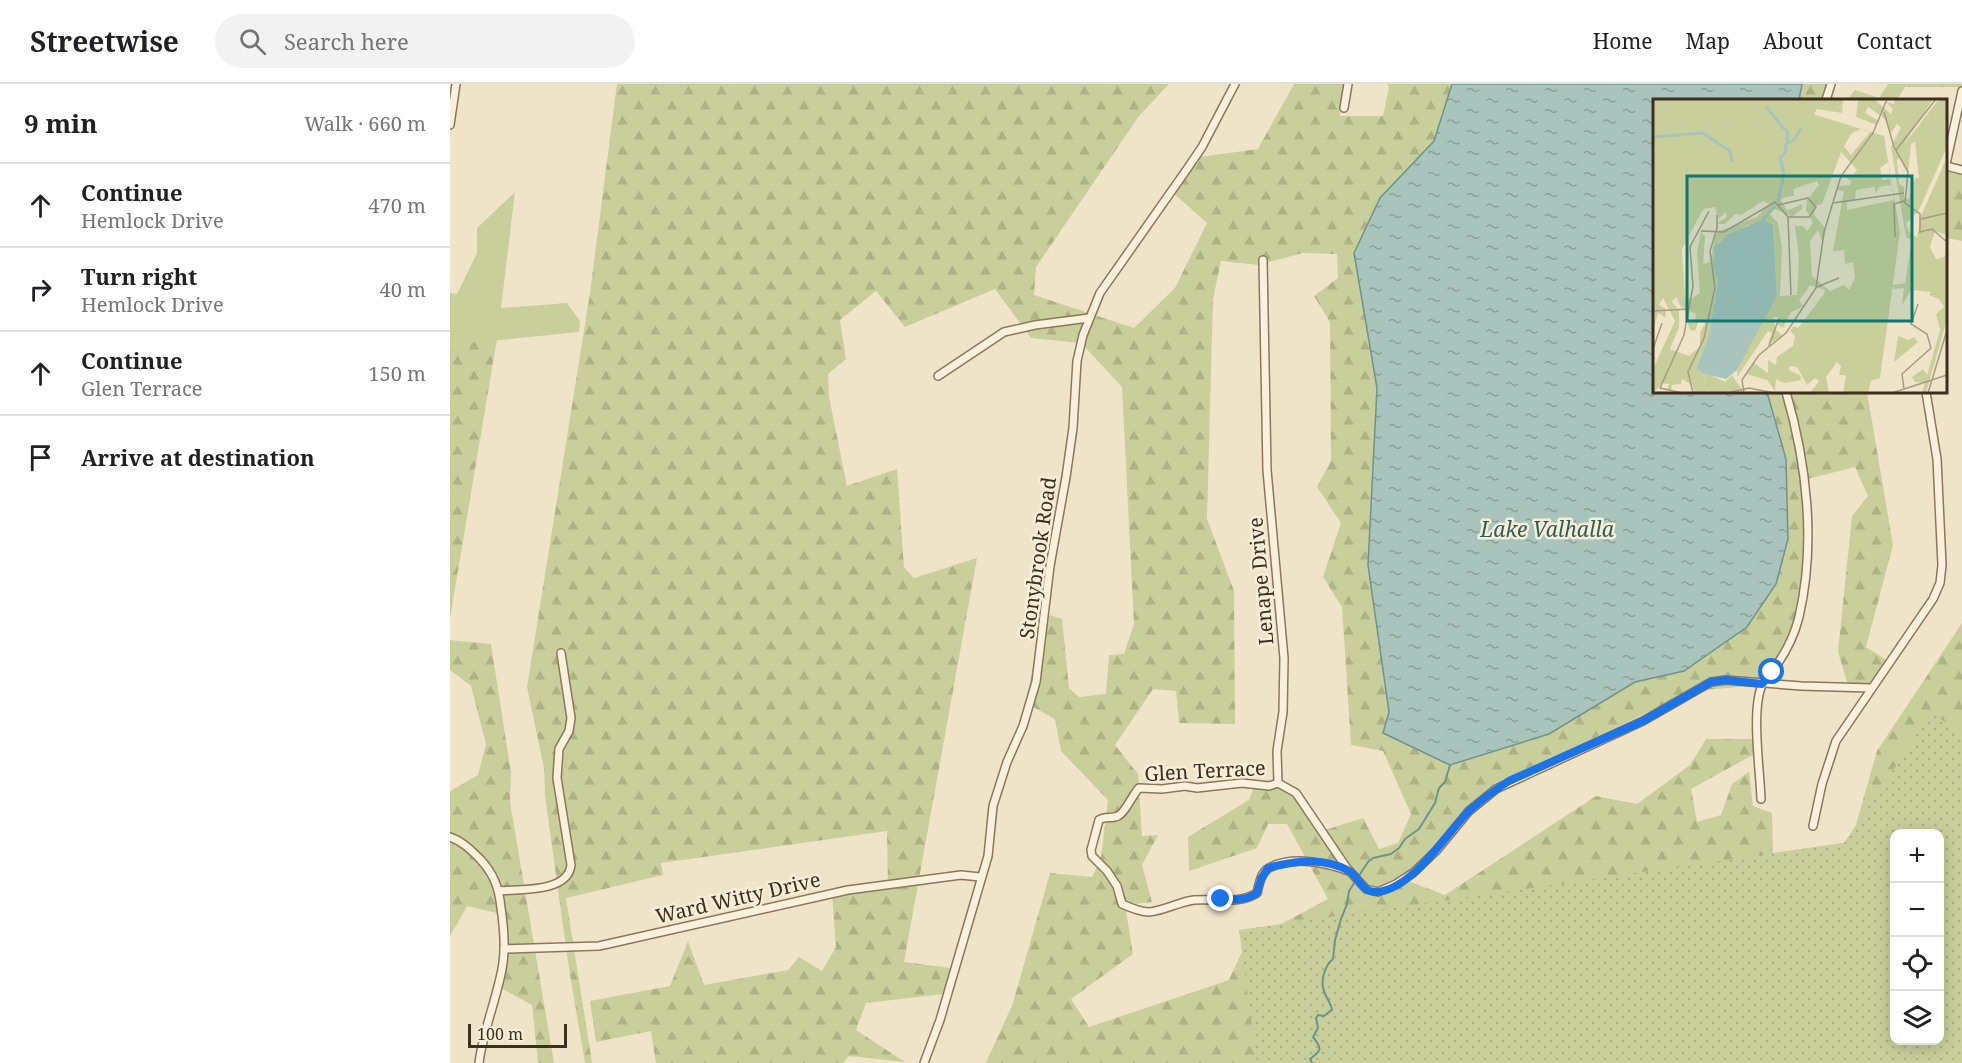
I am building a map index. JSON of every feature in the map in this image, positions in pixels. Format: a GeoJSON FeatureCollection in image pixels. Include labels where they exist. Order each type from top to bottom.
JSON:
{"type":"FeatureCollection","features":[{"type":"Feature","properties":{"kind":"street"},"geometry":{"type":"LineString","coordinates":[[450,125],[456,84]]}},
{"type":"Feature","properties":{"kind":"street","name":"Stonybrook Road"},"geometry":{"type":"LineString","coordinates":[[924,1063],[940,1020],[989,847],[993,806],[1007,762],[1023,726],[1036,682],[1048,576],[1073,428],[1077,361],[1083,335],[1100,293],[1202,147],[1235,84]]}},
{"type":"Feature","properties":{"kind":"street"},"geometry":{"type":"LineString","coordinates":[[1344,108],[1348,84]]}},
{"type":"Feature","properties":{"kind":"street"},"geometry":{"type":"LineString","coordinates":[[1826,99],[1831,84]]}},
{"type":"Feature","properties":{"kind":"street"},"geometry":{"type":"LineString","coordinates":[[1947,160],[1962,91]]}},
{"type":"Feature","properties":{"kind":"street"},"geometry":{"type":"LineString","coordinates":[[1947,165],[1962,170]]}},
{"type":"Feature","properties":{"kind":"street","name":"Lenape Drive"},"geometry":{"type":"LineString","coordinates":[[1263,260],[1267,470],[1284,658],[1283,712],[1277,751],[1278,783]]}},
{"type":"Feature","properties":{"kind":"street"},"geometry":{"type":"LineString","coordinates":[[939,376],[1004,332],[1035,325],[1089,318]]}},
{"type":"Feature","properties":{"kind":"street"},"geometry":{"type":"LineString","coordinates":[[1761,799],[1757,709],[1762,684],[1780,661],[1796,629],[1808,559],[1805,494],[1794,422],[1786,393]]}},
{"type":"Feature","properties":{"kind":"street"},"geometry":{"type":"LineString","coordinates":[[1813,826],[1822,784],[1836,741],[1933,599],[1940,582],[1942,564],[1937,459],[1926,393]]}},
{"type":"Feature","properties":{"kind":"street"},"geometry":{"type":"LineString","coordinates":[[499,891],[523,891],[543,887],[562,881],[570,873],[571,865],[557,778],[559,749],[569,731],[571,718],[561,653]]}},
{"type":"Feature","properties":{"kind":"street"},"geometry":{"type":"LineString","coordinates":[[1278,783],[1296,793],[1351,872],[1366,889],[1377,892],[1413,873],[1436,851],[1469,812],[1496,789],[1509,781],[1643,721],[1711,682],[1726,680],[1762,684],[1871,688]]}},
{"type":"Feature","properties":{"kind":"street","name":"Glen Terrace"},"geometry":{"type":"LineString","coordinates":[[1278,783],[1269,786],[1242,783],[1197,788],[1185,786],[1162,789],[1139,788],[1119,816],[1103,817],[1099,820],[1091,850],[1092,856],[1107,871],[1117,886],[1122,904],[1146,912],[1158,911],[1194,900],[1249,898],[1257,893],[1261,879],[1268,868],[1282,864],[1302,861],[1317,862],[1351,872]]}},
{"type":"Feature","properties":{"kind":"street"},"geometry":{"type":"LineString","coordinates":[[450,837],[468,847],[488,867],[496,880],[504,931],[503,966],[483,1036],[478,1063]]}},
{"type":"Feature","properties":{"kind":"street","name":"Ward Witty Drive"},"geometry":{"type":"LineString","coordinates":[[504,948],[599,946],[848,890],[961,875],[980,877]]}},
{"type":"Feature","properties":{"kind":"green space"},"geometry":{"type":"Polygon","coordinates":[[[617,84],[1169,84],[1139,116],[1036,267],[1034,295],[1134,328],[1175,288],[1207,223],[1171,191],[1193,158],[1258,149],[1294,84],[1345,84],[1340,116],[1383,116],[1389,87],[1387,84],[1452,84],[1434,141],[1380,198],[1354,253],[1377,388],[1368,565],[1389,712],[1383,733],[1450,765],[1549,734],[1636,682],[1684,671],[1786,459],[1767,393],[1867,393],[1893,545],[1866,647],[1888,661],[1867,690],[1849,688],[1838,652],[1852,516],[1868,496],[1855,467],[1803,480],[1806,541],[1792,645],[1763,685],[1692,691],[1490,788],[1403,879],[1445,895],[1596,796],[1637,804],[1690,765],[1706,739],[1762,739],[1760,751],[1691,789],[1697,822],[1721,815],[1732,784],[1749,772],[1753,806],[1772,813],[1773,853],[1851,842],[1877,751],[1962,623],[1962,1063],[986,1063],[1013,1003],[1050,873],[1092,877],[1101,858],[1108,800],[1061,751],[1055,719],[1026,703],[1043,613],[1062,619],[1069,688],[1079,697],[1106,694],[1109,655],[1124,654],[1134,624],[1122,387],[1081,343],[1031,338],[995,289],[905,327],[876,291],[840,320],[846,359],[828,374],[829,397],[847,486],[897,469],[904,567],[914,578],[977,558],[904,962],[950,968],[944,994],[866,1003],[856,1030],[905,1062],[849,1056],[843,1063],[656,1063],[651,1031],[596,1042],[590,1001],[670,986],[688,941],[704,985],[788,970],[799,957],[822,971],[836,947],[832,894],[888,885],[887,831],[661,863],[663,875],[566,898],[592,1063],[585,1063],[569,969],[545,796],[544,768],[527,687],[590,293],[617,84]],[[1303,253],[1258,265],[1221,261],[1213,299],[1207,519],[1234,591],[1235,724],[1179,723],[1176,691],[1153,689],[1115,745],[1138,774],[1142,836],[1158,835],[1142,865],[1152,902],[1125,905],[1133,954],[1071,999],[1089,1027],[1229,980],[1246,943],[1328,899],[1287,824],[1268,824],[1257,848],[1189,871],[1188,837],[1249,800],[1255,784],[1287,784],[1322,831],[1363,818],[1379,849],[1398,843],[1411,814],[1383,751],[1351,745],[1342,607],[1323,577],[1341,523],[1317,487],[1331,461],[1330,322],[1314,296],[1338,278],[1337,254],[1303,253]]]}},
{"type":"Feature","properties":{"kind":"green space"},"geometry":{"type":"Polygon","coordinates":[[[1802,84],[1834,84],[1826,99],[1799,99],[1802,84]]]}},
{"type":"Feature","properties":{"kind":"green space"},"geometry":{"type":"Polygon","coordinates":[[[1888,84],[1962,84],[1962,87],[1905,87],[1898,99],[1848,99],[1855,90],[1879,98],[1888,84]]]}},
{"type":"Feature","properties":{"kind":"green space"},"geometry":{"type":"Polygon","coordinates":[[[1947,166],[1962,170],[1962,241],[1947,238],[1947,166]]]}},
{"type":"Feature","properties":{"kind":"green space"},"geometry":{"type":"Polygon","coordinates":[[[515,192],[501,308],[567,303],[580,321],[579,332],[450,345],[450,293],[457,294],[477,253],[477,228],[515,192]]]}},
{"type":"Feature","properties":{"kind":"green space"},"geometry":{"type":"Polygon","coordinates":[[[497,339],[450,618],[450,345],[497,339]]]}},
{"type":"Feature","properties":{"kind":"green space"},"geometry":{"type":"Polygon","coordinates":[[[450,640],[491,644],[511,773],[510,802],[554,1063],[538,1063],[532,1005],[499,987],[501,914],[467,906],[450,936],[450,791],[478,775],[486,744],[471,686],[450,670],[450,640]]]}},
{"type":"Feature","properties":{"kind":"green space"},"geometry":{"type":"Polygon","coordinates":[[[1931,713],[1962,732],[1962,1063],[1257,1063],[1239,930],[1844,843],[1931,713]]]}},
{"type":"Feature","properties":{"kind":"water","name":"Lake Valhalla"},"geometry":{"type":"Polygon","coordinates":[[[1452,84],[1802,84],[1799,99],[1653,99],[1653,393],[1767,393],[1786,459],[1788,539],[1776,584],[1747,627],[1684,671],[1635,682],[1549,734],[1450,765],[1383,733],[1389,712],[1368,565],[1377,388],[1354,253],[1380,198],[1434,141],[1452,84]]]}},
{"type":"Feature","properties":{"kind":"waterway"},"geometry":{"type":"LineString","coordinates":[[1312,1063],[1310,1059],[1319,1050],[1313,1037],[1318,1028],[1316,1018],[1332,1010],[1324,991],[1323,978],[1333,959],[1335,940],[1349,891],[1368,862],[1373,858],[1391,854],[1405,839],[1419,829],[1435,803],[1450,765]]}},
{"type":"Feature","properties":{"kind":"route"},"geometry":{"type":"LineString","coordinates":[[1221,899],[1249,898],[1257,893],[1261,879],[1268,868],[1302,861],[1317,862],[1350,871],[1366,889],[1377,892],[1384,890],[1413,873],[1436,851],[1469,812],[1509,781],[1643,721],[1711,682],[1726,680],[1762,684],[1772,672]]}}]}
